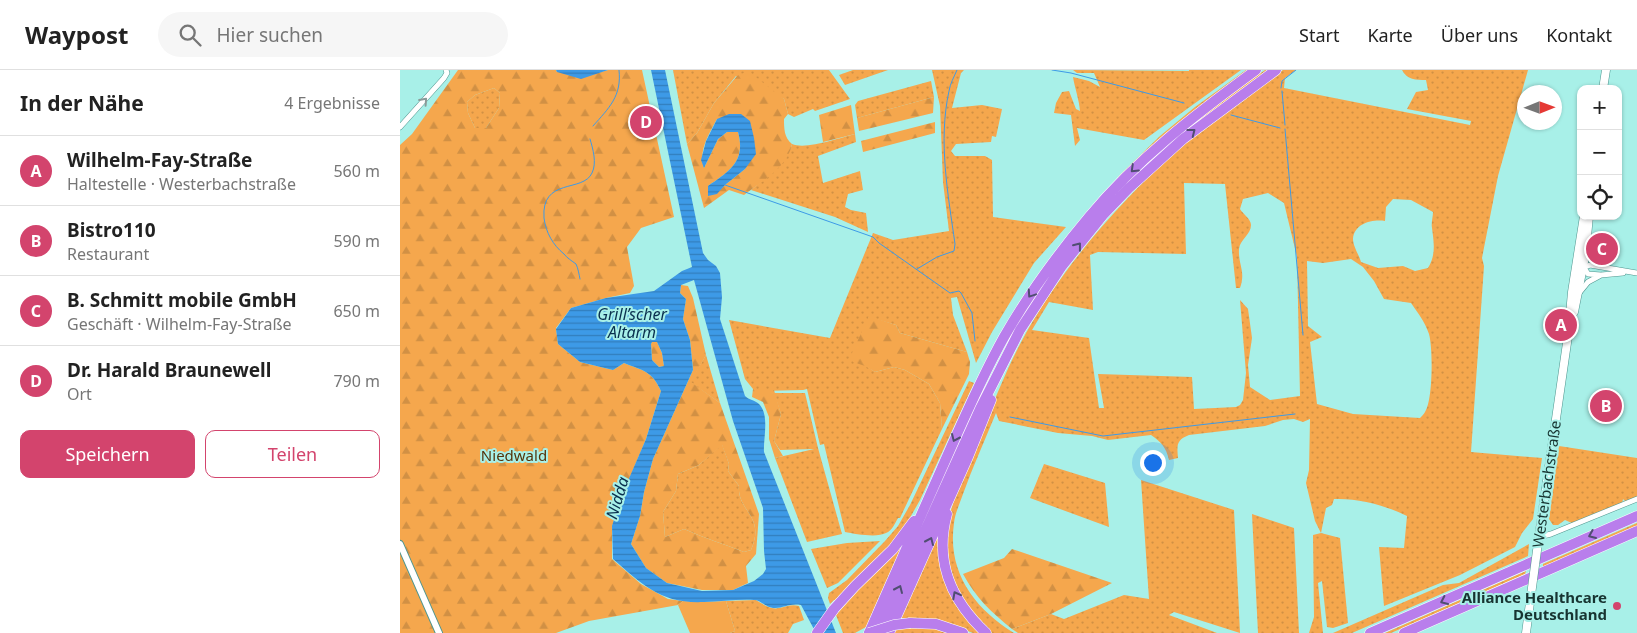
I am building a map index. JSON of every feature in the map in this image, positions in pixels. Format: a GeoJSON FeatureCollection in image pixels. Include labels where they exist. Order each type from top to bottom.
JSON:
{"type":"FeatureCollection","features":[{"type":"Feature","properties":{"kind":"highway"},"geometry":{"type":"LineString","coordinates":[[869,633],[968,410],[1004,337],[1030,295],[1060,253],[1101,203],[1157,148],[1208,105],[1256,70]]}},
{"type":"Feature","properties":{"kind":"highway"},"geometry":{"type":"LineString","coordinates":[[879,633],[980,409],[1020,330],[1062,266],[1103,215],[1129,188],[1183,139],[1276,70]]}},
{"type":"Feature","properties":{"kind":"highway"},"geometry":{"type":"LineString","coordinates":[[986,633],[965,612],[954,595],[945,568],[943,541],[946,515],[1020,330]]}},
{"type":"Feature","properties":{"kind":"highway"},"geometry":{"type":"LineString","coordinates":[[889,633],[968,457]]}},
{"type":"Feature","properties":{"kind":"highway"},"geometry":{"type":"LineString","coordinates":[[819,631],[834,609],[893,548],[925,506]]}},
{"type":"Feature","properties":{"kind":"highway"},"geometry":{"type":"LineString","coordinates":[[1370,633],[1637,516]]}},
{"type":"Feature","properties":{"kind":"highway"},"geometry":{"type":"LineString","coordinates":[[1404,633],[1637,531]]}},
{"type":"Feature","properties":{"kind":"highway"},"geometry":{"type":"LineString","coordinates":[[869,633],[894,624],[910,622],[936,624],[963,633]]}},
{"type":"Feature","properties":{"kind":"main road"},"geometry":{"type":"LineString","coordinates":[[1604,85],[1606,70]]}},
{"type":"Feature","properties":{"kind":"main road","name":"Westerbachstraße"},"geometry":{"type":"LineString","coordinates":[[1526,633],[1583,220]]}},
{"type":"Feature","properties":{"kind":"main road","name":"Westerbachstraße"},"geometry":{"type":"LineString","coordinates":[[1568,336],[1578,296],[1589,220]]}},
{"type":"Feature","properties":{"kind":"street"},"geometry":{"type":"LineString","coordinates":[[400,128],[444,78],[446,72]]}},
{"type":"Feature","properties":{"kind":"street"},"geometry":{"type":"LineString","coordinates":[[1587,239],[1588,248],[1593,259],[1610,269]]}},
{"type":"Feature","properties":{"kind":"street"},"geometry":{"type":"LineString","coordinates":[[1578,254],[1588,274],[1601,275],[1629,272]]}},
{"type":"Feature","properties":{"kind":"street"},"geometry":{"type":"LineString","coordinates":[[1575,274],[1583,267],[1590,265],[1637,273]]}},
{"type":"Feature","properties":{"kind":"street"},"geometry":{"type":"LineString","coordinates":[[1578,296],[1588,282],[1601,275]]}},
{"type":"Feature","properties":{"kind":"street"},"geometry":{"type":"LineString","coordinates":[[1538,540],[1637,500]]}},
{"type":"Feature","properties":{"kind":"street"},"geometry":{"type":"LineString","coordinates":[[400,544],[439,633]]}},
{"type":"Feature","properties":{"kind":"green space","name":"Niedwald"},"geometry":{"type":"Polygon","coordinates":[[[458,70],[556,70],[557,72],[598,73],[608,70],[642,70],[674,217],[641,228],[627,247],[634,286],[630,293],[571,308],[556,328],[558,344],[580,362],[613,370],[624,363],[651,375],[658,384],[661,391],[646,439],[621,498],[612,527],[612,559],[641,584],[668,599],[683,601],[678,605],[589,621],[556,633],[400,633],[400,145],[412,134],[458,70]],[[494,88],[475,95],[467,102],[468,113],[475,128],[486,128],[499,108],[500,93],[494,88]]]}},
{"type":"Feature","properties":{"kind":"green space"},"geometry":{"type":"Polygon","coordinates":[[[673,70],[829,70],[850,99],[815,111],[813,109],[794,117],[788,114],[784,99],[736,76],[714,103],[697,133],[687,144],[673,70]]]}},
{"type":"Feature","properties":{"kind":"green space"},"geometry":{"type":"Polygon","coordinates":[[[853,70],[888,70],[845,85],[839,75],[853,70]]]}},
{"type":"Feature","properties":{"kind":"green space"},"geometry":{"type":"Polygon","coordinates":[[[932,70],[964,70],[961,73],[952,108],[982,105],[1002,109],[996,137],[992,136],[991,142],[956,144],[951,151],[955,156],[985,156],[992,160],[993,217],[1066,227],[1034,263],[992,332],[976,363],[957,297],[951,298],[953,315],[967,352],[900,333],[896,325],[869,317],[853,361],[865,365],[875,372],[894,367],[905,370],[929,384],[940,403],[942,429],[900,518],[898,518],[892,529],[877,535],[849,533],[845,532],[824,444],[820,445],[807,389],[759,391],[753,389],[745,379],[729,320],[830,338],[873,233],[893,240],[949,231],[943,182],[940,106],[932,70]]]}},
{"type":"Feature","properties":{"kind":"green space"},"geometry":{"type":"Polygon","coordinates":[[[1073,70],[1241,70],[1144,140],[1077,128],[1080,140],[1075,146],[1071,115],[1054,113],[1056,103],[1062,92],[1069,91],[1076,109],[1080,111],[1073,77],[1089,81],[1100,87],[1094,73],[1077,73],[1073,70]]]}},
{"type":"Feature","properties":{"kind":"green space"},"geometry":{"type":"Polygon","coordinates":[[[1248,70],[1182,121],[1118,177],[1160,136],[1195,107],[1248,70]]]}},
{"type":"Feature","properties":{"kind":"green space"},"geometry":{"type":"Polygon","coordinates":[[[1267,70],[1143,167],[1187,129],[1267,70]]]}},
{"type":"Feature","properties":{"kind":"green space"},"geometry":{"type":"Polygon","coordinates":[[[1283,70],[1296,70],[1285,78],[1284,88],[1470,125],[1471,121],[1407,109],[1416,92],[1428,90],[1426,80],[1409,78],[1402,70],[1528,70],[1524,85],[1517,85],[1517,109],[1498,176],[1482,258],[1484,266],[1471,452],[1542,458],[1533,519],[1522,533],[1515,547],[1460,575],[1384,606],[1379,547],[1404,548],[1407,516],[1371,503],[1334,499],[1332,505],[1326,508],[1321,533],[1315,521],[1306,483],[1309,470],[1310,419],[1303,422],[1294,419],[1283,420],[1265,426],[1189,435],[1178,444],[1178,458],[1169,460],[1163,445],[1151,435],[1108,440],[1092,436],[1058,433],[999,421],[996,413],[956,512],[953,541],[959,573],[966,587],[987,612],[1014,633],[992,633],[970,609],[955,582],[950,567],[947,535],[954,501],[999,389],[1041,307],[1076,258],[1116,211],[1158,168],[1192,137],[1283,70]],[[1184,183],[1186,254],[1098,252],[1090,255],[1093,310],[1049,302],[1032,330],[1089,338],[1099,408],[1104,408],[1098,374],[1192,377],[1194,409],[1236,407],[1243,400],[1246,373],[1240,300],[1248,309],[1252,338],[1248,365],[1250,387],[1270,400],[1300,396],[1297,257],[1284,203],[1268,193],[1243,199],[1240,209],[1251,223],[1251,228],[1241,242],[1239,249],[1242,282],[1240,288],[1236,288],[1225,184],[1184,183]],[[1393,199],[1386,207],[1385,221],[1365,223],[1357,229],[1353,242],[1361,262],[1378,268],[1403,266],[1415,271],[1428,268],[1434,249],[1433,212],[1411,200],[1393,199]],[[1351,259],[1323,263],[1307,261],[1308,326],[1322,337],[1310,342],[1317,404],[1353,414],[1420,418],[1425,413],[1430,397],[1432,362],[1429,334],[1411,303],[1384,299],[1374,281],[1363,267],[1351,259]]]}},
{"type":"Feature","properties":{"kind":"green space"},"geometry":{"type":"Polygon","coordinates":[[[748,71],[784,99],[788,114],[784,119],[785,133],[787,139],[792,144],[780,167],[758,185],[744,195],[729,190],[704,208],[687,144],[697,133],[714,103],[737,76],[748,71]],[[717,119],[703,149],[704,168],[718,139],[727,132],[738,132],[740,151],[738,158],[729,170],[708,186],[717,193],[745,169],[754,138],[717,119]]]}},
{"type":"Feature","properties":{"kind":"green space"},"geometry":{"type":"Polygon","coordinates":[[[931,81],[934,97],[857,118],[855,105],[858,101],[931,81]]]}},
{"type":"Feature","properties":{"kind":"green space"},"geometry":{"type":"Polygon","coordinates":[[[494,88],[500,93],[499,108],[486,128],[475,128],[468,113],[467,102],[475,95],[494,88]]]}},
{"type":"Feature","properties":{"kind":"green space"},"geometry":{"type":"Polygon","coordinates":[[[934,97],[933,113],[859,131],[857,118],[934,97]]]}},
{"type":"Feature","properties":{"kind":"green space"},"geometry":{"type":"Polygon","coordinates":[[[851,105],[855,134],[823,142],[819,115],[851,105]]]}},
{"type":"Feature","properties":{"kind":"green space"},"geometry":{"type":"Polygon","coordinates":[[[935,122],[935,133],[863,152],[861,141],[935,122]]]}},
{"type":"Feature","properties":{"kind":"green space"},"geometry":{"type":"Polygon","coordinates":[[[855,134],[856,142],[818,156],[823,183],[860,171],[863,190],[848,194],[845,207],[866,213],[868,232],[835,217],[751,190],[781,163],[792,144],[814,145],[855,134]]]}},
{"type":"Feature","properties":{"kind":"green space"},"geometry":{"type":"Polygon","coordinates":[[[681,285],[688,286],[693,298],[706,355],[691,382],[720,403],[759,514],[756,554],[746,566],[748,583],[733,590],[702,590],[667,583],[646,568],[631,544],[640,516],[653,459],[693,370],[690,340],[683,319],[686,299],[680,293],[681,285]],[[722,445],[699,465],[678,474],[676,491],[663,512],[665,537],[684,529],[744,552],[751,550],[755,538],[753,521],[742,502],[739,486],[728,471],[729,464],[722,445]]]}},
{"type":"Feature","properties":{"kind":"green space"},"geometry":{"type":"Polygon","coordinates":[[[869,316],[896,325],[900,333],[967,352],[970,362],[969,374],[942,429],[940,403],[929,384],[905,370],[894,367],[875,372],[853,362],[852,353],[869,316]]]}},
{"type":"Feature","properties":{"kind":"green space"},"geometry":{"type":"Polygon","coordinates":[[[652,341],[657,342],[662,353],[664,366],[659,367],[652,360],[652,341]]]}},
{"type":"Feature","properties":{"kind":"green space"},"geometry":{"type":"Polygon","coordinates":[[[706,355],[720,403],[690,382],[706,355]]]}},
{"type":"Feature","properties":{"kind":"green space"},"geometry":{"type":"Polygon","coordinates":[[[969,381],[974,383],[920,500],[903,530],[888,549],[836,601],[834,600],[830,604],[829,593],[847,580],[898,526],[910,505],[969,381]]]}},
{"type":"Feature","properties":{"kind":"green space"},"geometry":{"type":"Polygon","coordinates":[[[753,389],[774,390],[781,414],[774,441],[783,456],[775,458],[769,439],[769,417],[763,402],[752,397],[753,389]]]}},
{"type":"Feature","properties":{"kind":"green space"},"geometry":{"type":"Polygon","coordinates":[[[774,393],[805,393],[842,534],[807,542],[775,458],[814,449],[780,450],[774,441],[781,414],[774,393]]]}},
{"type":"Feature","properties":{"kind":"green space"},"geometry":{"type":"Polygon","coordinates":[[[722,444],[729,464],[728,471],[739,486],[742,502],[753,521],[755,529],[755,538],[751,550],[744,552],[684,529],[665,537],[663,512],[676,491],[678,474],[699,465],[722,444]]]}},
{"type":"Feature","properties":{"kind":"green space"},"geometry":{"type":"Polygon","coordinates":[[[1559,446],[1637,458],[1637,497],[1626,502],[1623,499],[1622,504],[1574,524],[1565,520],[1558,525],[1553,525],[1549,519],[1559,446]]]}},
{"type":"Feature","properties":{"kind":"green space"},"geometry":{"type":"Polygon","coordinates":[[[1044,464],[1105,483],[1109,527],[1030,498],[1044,464]]]}},
{"type":"Feature","properties":{"kind":"green space"},"geometry":{"type":"Polygon","coordinates":[[[1141,480],[1234,510],[1240,633],[1174,612],[1169,615],[1217,633],[1018,633],[1012,629],[1051,614],[1064,619],[1124,595],[1149,599],[1141,480]]]}},
{"type":"Feature","properties":{"kind":"green space"},"geometry":{"type":"Polygon","coordinates":[[[1252,514],[1294,528],[1299,633],[1258,633],[1252,514]]]}},
{"type":"Feature","properties":{"kind":"green space"},"geometry":{"type":"Polygon","coordinates":[[[1637,523],[1637,526],[1543,567],[1543,564],[1637,523]]]}},
{"type":"Feature","properties":{"kind":"green space"},"geometry":{"type":"Polygon","coordinates":[[[941,528],[942,561],[981,633],[973,633],[957,627],[915,618],[901,618],[941,528]]]}},
{"type":"Feature","properties":{"kind":"green space"},"geometry":{"type":"Polygon","coordinates":[[[1321,533],[1340,538],[1348,623],[1333,628],[1327,627],[1322,581],[1318,583],[1323,633],[1309,633],[1314,617],[1313,535],[1321,533]]]}},
{"type":"Feature","properties":{"kind":"green space"},"geometry":{"type":"Polygon","coordinates":[[[907,534],[866,627],[855,633],[843,633],[836,615],[907,534]]]}},
{"type":"Feature","properties":{"kind":"green space"},"geometry":{"type":"Polygon","coordinates":[[[880,541],[838,583],[827,588],[811,549],[847,543],[880,541]]]}},
{"type":"Feature","properties":{"kind":"green space"},"geometry":{"type":"Polygon","coordinates":[[[1529,544],[1528,556],[1352,633],[1333,633],[1443,585],[1459,583],[1529,544]]]}},
{"type":"Feature","properties":{"kind":"green space"},"geometry":{"type":"Polygon","coordinates":[[[1012,549],[1112,583],[1051,614],[1012,629],[984,604],[963,574],[1004,558],[1012,549]]]}},
{"type":"Feature","properties":{"kind":"green space"},"geometry":{"type":"Polygon","coordinates":[[[1526,571],[1525,574],[1391,633],[1385,633],[1526,571]]]}},
{"type":"Feature","properties":{"kind":"green space"},"geometry":{"type":"Polygon","coordinates":[[[756,600],[773,608],[791,605],[799,606],[804,620],[793,624],[788,633],[730,633],[735,631],[726,601],[756,600]]]}},
{"type":"Feature","properties":{"kind":"green space"},"geometry":{"type":"Polygon","coordinates":[[[683,601],[726,601],[735,631],[730,633],[690,633],[678,605],[683,601]]]}},
{"type":"Feature","properties":{"kind":"green space"},"geometry":{"type":"Polygon","coordinates":[[[931,627],[955,633],[894,633],[896,629],[931,627]]]}},
{"type":"Feature","properties":{"kind":"water"},"geometry":{"type":"Polygon","coordinates":[[[556,70],[608,70],[581,79],[557,72],[556,70]]]}},
{"type":"Feature","properties":{"kind":"water","name":"Grill’scher Altarm"},"geometry":{"type":"Polygon","coordinates":[[[651,70],[665,70],[703,253],[720,273],[722,297],[720,319],[745,396],[759,404],[764,414],[764,452],[836,633],[816,633],[801,605],[775,608],[754,600],[689,602],[676,600],[644,585],[613,559],[612,526],[621,497],[646,439],[661,391],[651,375],[624,363],[613,370],[580,362],[558,344],[556,329],[571,308],[606,298],[654,291],[682,271],[692,267],[651,70]],[[694,280],[681,285],[680,293],[686,299],[683,319],[690,340],[693,370],[653,459],[640,516],[631,544],[646,568],[667,583],[702,591],[733,590],[754,581],[766,569],[763,508],[733,421],[694,280]],[[652,342],[652,360],[659,367],[664,366],[662,353],[657,342],[652,342]]]}},
{"type":"Feature","properties":{"kind":"water"},"geometry":{"type":"Polygon","coordinates":[[[729,114],[741,114],[750,121],[756,154],[745,169],[717,194],[708,196],[708,186],[729,170],[738,158],[740,151],[738,132],[727,132],[718,139],[704,168],[701,160],[706,141],[717,119],[729,114]]]}},
{"type":"Feature","properties":{"kind":"waterway"},"geometry":{"type":"LineString","coordinates":[[593,126],[613,101],[618,87],[619,70]]}},
{"type":"Feature","properties":{"kind":"waterway"},"geometry":{"type":"LineString","coordinates":[[917,269],[937,257],[954,251],[955,244],[945,168],[944,129],[950,88],[957,70]]}},
{"type":"Feature","properties":{"kind":"waterway"},"geometry":{"type":"LineString","coordinates":[[1052,70],[1071,73],[1184,103]]}},
{"type":"Feature","properties":{"kind":"waterway"},"geometry":{"type":"LineString","coordinates":[[1281,88],[1282,81],[1296,70]]}},
{"type":"Feature","properties":{"kind":"waterway"},"geometry":{"type":"LineString","coordinates":[[1282,91],[1285,125]]}},
{"type":"Feature","properties":{"kind":"waterway"},"geometry":{"type":"LineString","coordinates":[[1231,115],[1280,128]]}},
{"type":"Feature","properties":{"kind":"waterway"},"geometry":{"type":"LineString","coordinates":[[1285,129],[1303,335]]}},
{"type":"Feature","properties":{"kind":"waterway"},"geometry":{"type":"LineString","coordinates":[[580,279],[576,264],[557,247],[548,234],[544,218],[545,205],[549,196],[555,191],[580,183],[592,173],[594,160],[590,139]]}},
{"type":"Feature","properties":{"kind":"waterway"},"geometry":{"type":"LineString","coordinates":[[725,185],[873,237],[950,293],[959,291],[961,293],[972,313],[975,341]]}},
{"type":"Feature","properties":{"kind":"waterway"},"geometry":{"type":"LineString","coordinates":[[1010,417],[1103,436],[1295,414]]}},
{"type":"Feature","properties":{"kind":"place","name":"Dr. Harald Braunewell"},"geometry":{"type":"Point","coordinates":[646,122]}},
{"type":"Feature","properties":{"kind":"place","name":"B. Schmitt mobile GmbH"},"geometry":{"type":"Point","coordinates":[1602,249]}},
{"type":"Feature","properties":{"kind":"place","name":"Wilhelm-Fay-Straße"},"geometry":{"type":"Point","coordinates":[1561,325]}},
{"type":"Feature","properties":{"kind":"place","name":"Bistro110"},"geometry":{"type":"Point","coordinates":[1606,406]}},
{"type":"Feature","properties":{"kind":"place","name":"Alliance Healthcare Deutschland"},"geometry":{"type":"Point","coordinates":[1617,606]}},
{"type":"Feature","properties":{"kind":"water label","name":"Nidda"},"geometry":{"type":"Point","coordinates":[617,498]}}]}
